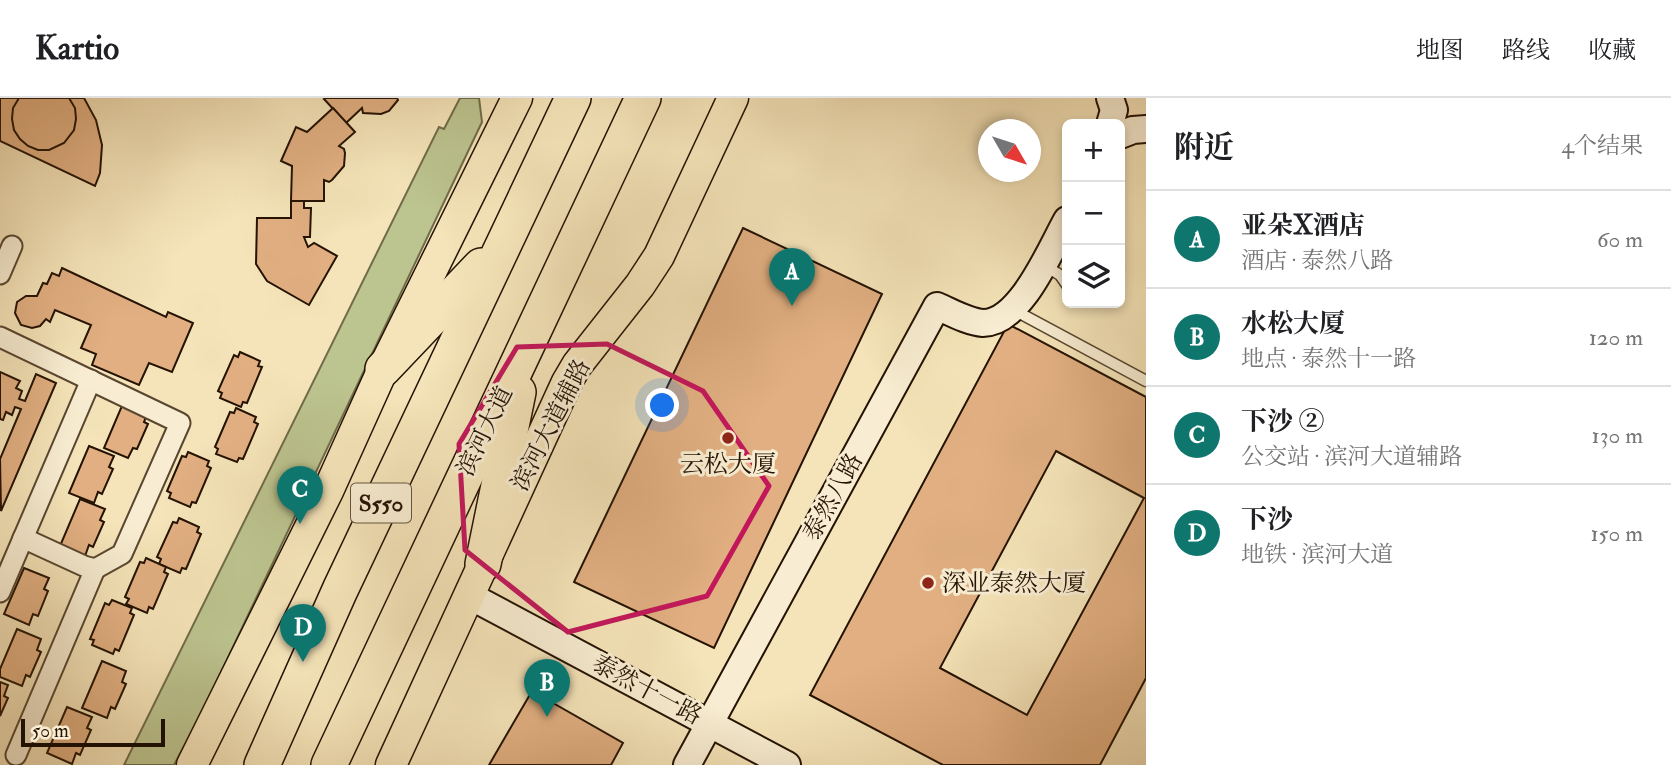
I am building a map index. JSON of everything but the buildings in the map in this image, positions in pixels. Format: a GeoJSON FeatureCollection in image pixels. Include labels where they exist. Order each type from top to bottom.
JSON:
{"type":"FeatureCollection","features":[{"type":"Feature","properties":{"kind":"highway","name":"S550"},"geometry":{"type":"LineString","coordinates":[[262,765],[340,590],[573,98]]}},
{"type":"Feature","properties":{"kind":"highway","name":"滨河大道"},"geometry":{"type":"LineString","coordinates":[[329,765],[528,341],[643,105]]}},
{"type":"Feature","properties":{"kind":"highway"},"geometry":{"type":"LineString","coordinates":[[383,369],[503,243]]}},
{"type":"Feature","properties":{"kind":"highway"},"geometry":{"type":"LineString","coordinates":[[484,564],[528,341]]}},
{"type":"Feature","properties":{"kind":"main road"},"geometry":{"type":"LineString","coordinates":[[192,765],[328,491],[383,369],[517,98]]}},
{"type":"Feature","properties":{"kind":"main road","name":"滨河大道辅路"},"geometry":{"type":"LineString","coordinates":[[391,765],[567,382],[659,256],[733,98]]}},
{"type":"Feature","properties":{"kind":"street"},"geometry":{"type":"LineString","coordinates":[[1110,98],[1114,110],[1111,119]]}},
{"type":"Feature","properties":{"kind":"street"},"geometry":{"type":"LineString","coordinates":[[1125,132],[1146,129]]}},
{"type":"Feature","properties":{"kind":"street"},"geometry":{"type":"LineString","coordinates":[[1014,307],[1019,291],[1062,213]]}},
{"type":"Feature","properties":{"kind":"street"},"geometry":{"type":"LineString","coordinates":[[1014,307],[1025,295],[1062,229]]}},
{"type":"Feature","properties":{"kind":"street"},"geometry":{"type":"LineString","coordinates":[[0,274],[12,246]]}},
{"type":"Feature","properties":{"kind":"street","name":"泰然八路"},"geometry":{"type":"LineString","coordinates":[[687,765],[937,306],[969,320],[984,323],[997,320],[1014,307]]}},
{"type":"Feature","properties":{"kind":"street"},"geometry":{"type":"LineString","coordinates":[[0,337],[180,423],[122,554],[95,569],[16,755]]}},
{"type":"Feature","properties":{"kind":"street"},"geometry":{"type":"LineString","coordinates":[[0,592],[91,380]]}},
{"type":"Feature","properties":{"kind":"street"},"geometry":{"type":"LineString","coordinates":[[23,538],[95,569]]}},
{"type":"Feature","properties":{"kind":"street","name":"泰然十一路"},"geometry":{"type":"LineString","coordinates":[[470,596],[787,765]]}},
{"type":"Feature","properties":{"kind":"lane"},"geometry":{"type":"LineString","coordinates":[[1042,264],[1062,279]]}},
{"type":"Feature","properties":{"kind":"lane"},"geometry":{"type":"LineString","coordinates":[[1014,307],[1146,381]]}},
{"type":"Feature","properties":{"kind":"highlighted area"},"geometry":{"type":"Polygon","coordinates":[[[607,344],[703,391],[769,486],[707,596],[568,632],[465,550],[459,444],[517,347],[607,344]]]}},
{"type":"Feature","properties":{"kind":"green space"},"geometry":{"type":"Polygon","coordinates":[[[460,98],[479,98],[482,122],[204,708],[174,765],[124,765],[439,127],[444,129],[460,98]]]}},
{"type":"Feature","properties":{"kind":"place","name":"亚朵X酒店"},"geometry":{"type":"Point","coordinates":[792,306]}},
{"type":"Feature","properties":{"kind":"place","name":"云松大厦"},"geometry":{"type":"Point","coordinates":[728,438]}},
{"type":"Feature","properties":{"kind":"place","name":"下沙 ②"},"geometry":{"type":"Point","coordinates":[300,524]}},
{"type":"Feature","properties":{"kind":"place","name":"深业泰然大厦"},"geometry":{"type":"Point","coordinates":[928,583]}},
{"type":"Feature","properties":{"kind":"place","name":"下沙"},"geometry":{"type":"Point","coordinates":[303,662]}},
{"type":"Feature","properties":{"kind":"place","name":"水松大厦"},"geometry":{"type":"Point","coordinates":[547,717]}}]}
